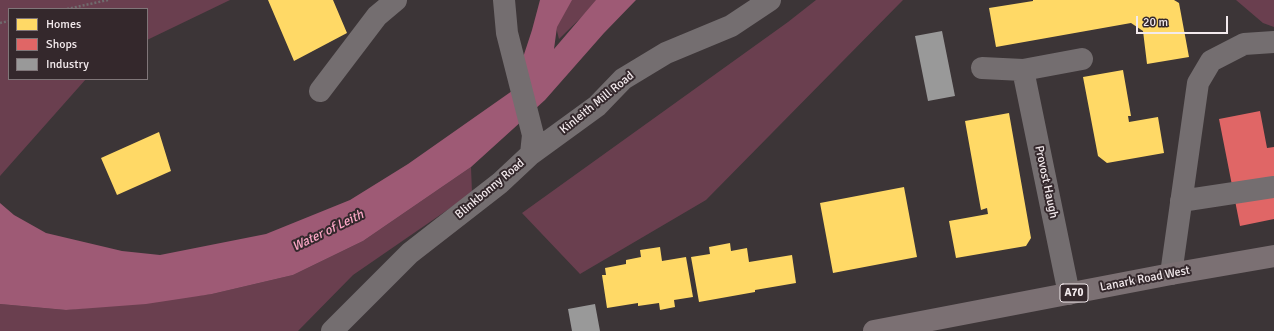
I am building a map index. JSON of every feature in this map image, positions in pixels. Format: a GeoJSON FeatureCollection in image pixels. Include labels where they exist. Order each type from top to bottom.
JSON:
{"type":"FeatureCollection","features":[{"type":"Feature","properties":{"kind":"main road","name":"Lanark Road West"},"geometry":{"type":"LineString","coordinates":[[874,331],[1171,274],[1274,256]]}},
{"type":"Feature","properties":{"kind":"street"},"geometry":{"type":"LineString","coordinates":[[320,91],[377,16],[396,0]]}},
{"type":"Feature","properties":{"kind":"street"},"geometry":{"type":"LineString","coordinates":[[504,0],[508,33],[532,144]]}},
{"type":"Feature","properties":{"kind":"street","name":"Kinleith Mill Road"},"geometry":{"type":"LineString","coordinates":[[532,144],[597,106],[624,79],[666,53],[731,26],[770,0]]}},
{"type":"Feature","properties":{"kind":"street"},"geometry":{"type":"LineString","coordinates":[[1171,274],[1180,201],[1198,83],[1211,61],[1244,44],[1274,42]]}},
{"type":"Feature","properties":{"kind":"street"},"geometry":{"type":"LineString","coordinates":[[982,68],[1023,70],[1082,59]]}},
{"type":"Feature","properties":{"kind":"street","name":"Provost Haugh"},"geometry":{"type":"LineString","coordinates":[[1023,70],[1069,294]]}},
{"type":"Feature","properties":{"kind":"street","name":"Blinkbonny Road"},"geometry":{"type":"LineString","coordinates":[[332,331],[410,253],[500,183],[532,144]]}},
{"type":"Feature","properties":{"kind":"street"},"geometry":{"type":"LineString","coordinates":[[1180,201],[1274,187]]}},
{"type":"Feature","properties":{"kind":"path"},"geometry":{"type":"LineString","coordinates":[[72,8],[108,0]]}},
{"type":"Feature","properties":{"kind":"shaded area"},"geometry":{"type":"Polygon","coordinates":[[[0,0],[230,0],[148,40],[148,8],[8,8],[8,80],[85,80],[0,176],[0,0]]]}},
{"type":"Feature","properties":{"kind":"shaded area"},"geometry":{"type":"Polygon","coordinates":[[[549,0],[599,0],[559,39],[549,0]]]}},
{"type":"Feature","properties":{"kind":"shaded area"},"geometry":{"type":"Polygon","coordinates":[[[816,0],[903,0],[706,200],[580,274],[522,213],[788,22],[816,0]]]}},
{"type":"Feature","properties":{"kind":"shaded area"},"geometry":{"type":"Polygon","coordinates":[[[1236,0],[1274,0],[1274,27],[1263,23],[1236,0]]]}},
{"type":"Feature","properties":{"kind":"shaded area"},"geometry":{"type":"Polygon","coordinates":[[[471,167],[472,193],[353,275],[298,331],[0,331],[0,304],[66,310],[212,294],[293,275],[363,241],[471,167]]]}},
{"type":"Feature","properties":{"kind":"water","name":"Water of Leith"},"geometry":{"type":"Polygon","coordinates":[[[540,0],[572,0],[557,27],[554,49],[596,0],[636,0],[604,33],[545,100],[471,167],[363,241],[293,275],[212,294],[146,304],[66,310],[0,304],[0,203],[14,215],[46,233],[122,251],[160,255],[266,234],[350,200],[408,164],[512,91],[540,0]]]}},
{"type":"Feature","properties":{"kind":"building: Homes"},"geometry":{"type":"Polygon","coordinates":[[[268,0],[333,0],[347,33],[294,61],[268,0]]]}},
{"type":"Feature","properties":{"kind":"building: Homes"},"geometry":{"type":"Polygon","coordinates":[[[1033,0],[1174,0],[1179,3],[1189,57],[1147,64],[1143,31],[1131,23],[996,47],[989,8],[1033,0]]]}},
{"type":"Feature","properties":{"kind":"building: Homes"},"geometry":{"type":"Polygon","coordinates":[[[1123,70],[1131,116],[1128,116],[1129,122],[1158,117],[1164,153],[1107,163],[1098,156],[1083,77],[1123,70]]]}},
{"type":"Feature","properties":{"kind":"building: Homes"},"geometry":{"type":"Polygon","coordinates":[[[1009,113],[1031,238],[1026,246],[956,258],[949,221],[988,214],[987,208],[981,210],[965,121],[1009,113]]]}},
{"type":"Feature","properties":{"kind":"building: Homes"},"geometry":{"type":"Polygon","coordinates":[[[159,132],[171,171],[117,195],[101,158],[159,132]]]}},
{"type":"Feature","properties":{"kind":"building: Homes"},"geometry":{"type":"Polygon","coordinates":[[[904,187],[917,257],[833,273],[820,203],[904,187]]]}},
{"type":"Feature","properties":{"kind":"building: Homes"},"geometry":{"type":"Polygon","coordinates":[[[730,243],[731,251],[747,248],[749,262],[792,255],[796,283],[699,302],[691,257],[710,254],[709,247],[730,243]]]}},
{"type":"Feature","properties":{"kind":"building: Homes"},"geometry":{"type":"Polygon","coordinates":[[[660,247],[662,261],[686,257],[693,297],[674,300],[675,307],[660,310],[659,303],[638,306],[638,303],[607,308],[602,275],[606,275],[605,268],[626,264],[626,260],[641,257],[640,250],[660,247]]]}},
{"type":"Feature","properties":{"kind":"building: Shops"},"geometry":{"type":"Polygon","coordinates":[[[1260,111],[1267,148],[1274,147],[1274,219],[1240,226],[1219,119],[1260,111]]]}},
{"type":"Feature","properties":{"kind":"building: Industry"},"geometry":{"type":"Polygon","coordinates":[[[942,31],[955,96],[928,101],[915,36],[942,31]]]}},
{"type":"Feature","properties":{"kind":"building: Industry"},"geometry":{"type":"Polygon","coordinates":[[[595,304],[600,331],[572,331],[568,309],[595,304]]]}}]}
